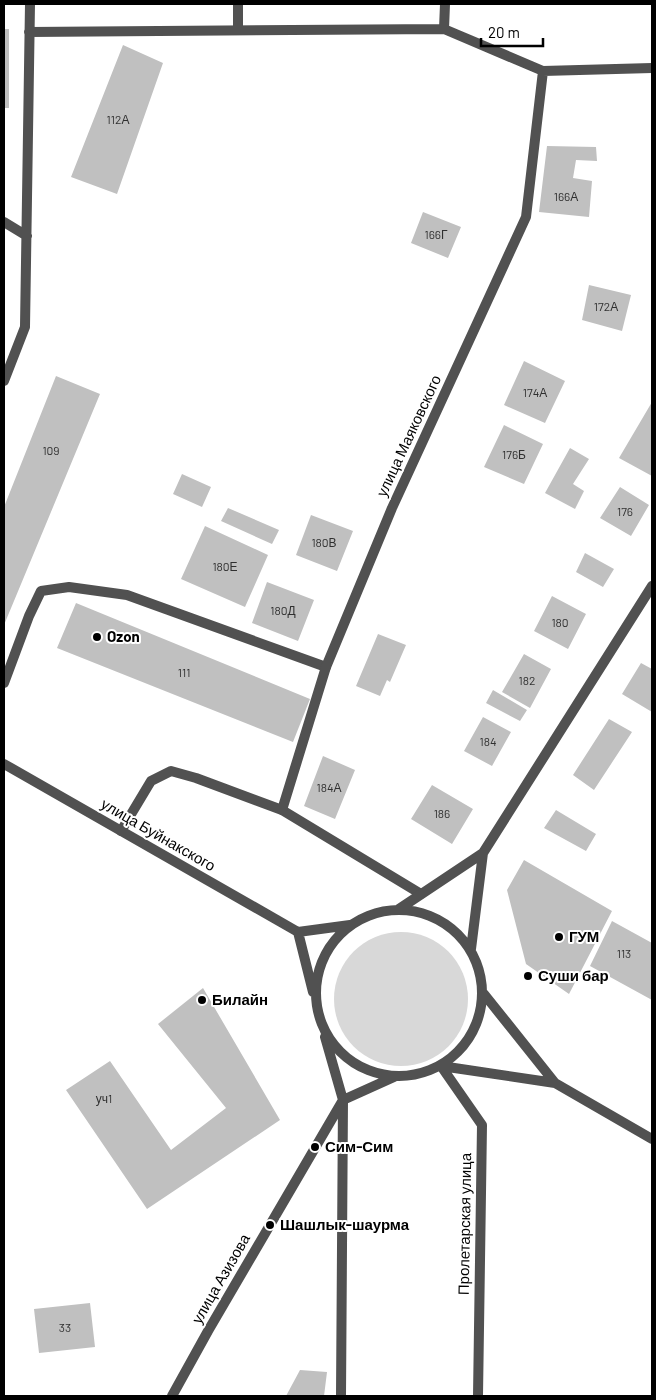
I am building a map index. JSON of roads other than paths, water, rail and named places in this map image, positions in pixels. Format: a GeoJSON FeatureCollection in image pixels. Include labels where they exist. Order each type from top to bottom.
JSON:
{"type":"FeatureCollection","features":[{"type":"Feature","properties":{"kind":"street"},"geometry":{"type":"LineString","coordinates":[[4,381],[24,327],[30,4]]}},
{"type":"Feature","properties":{"kind":"street"},"geometry":{"type":"LineString","coordinates":[[238,4],[238,30]]}},
{"type":"Feature","properties":{"kind":"street"},"geometry":{"type":"LineString","coordinates":[[444,29],[445,4]]}},
{"type":"Feature","properties":{"kind":"street"},"geometry":{"type":"LineString","coordinates":[[29,32],[444,29],[543,71],[652,68]]}},
{"type":"Feature","properties":{"kind":"street","name":"улица Маяковского"},"geometry":{"type":"LineString","coordinates":[[282,810],[326,667],[392,508],[526,217],[543,71]]}},
{"type":"Feature","properties":{"kind":"street"},"geometry":{"type":"LineString","coordinates":[[4,222],[27,236]]}},
{"type":"Feature","properties":{"kind":"street"},"geometry":{"type":"LineString","coordinates":[[399,909],[483,852],[652,586]]}},
{"type":"Feature","properties":{"kind":"street"},"geometry":{"type":"LineString","coordinates":[[4,683],[29,616],[41,591],[70,588],[126,595],[326,667]]}},
{"type":"Feature","properties":{"kind":"street","name":"улица Буйнакского"},"geometry":{"type":"LineString","coordinates":[[4,764],[298,932]]}},
{"type":"Feature","properties":{"kind":"street"},"geometry":{"type":"LineString","coordinates":[[121,831],[152,781],[171,771],[196,778],[282,810],[421,894]]}},
{"type":"Feature","properties":{"kind":"street"},"geometry":{"type":"LineString","coordinates":[[471,949],[483,852]]}},
{"type":"Feature","properties":{"kind":"street"},"geometry":{"type":"LineString","coordinates":[[323,1027],[339,1052],[364,1069],[394,1077],[417,1076],[441,1066],[457,1054],[476,1028],[484,994],[481,974],[471,949],[453,929],[424,913],[399,909],[375,913],[350,925],[298,932],[316,1001],[323,1027],[343,1100],[341,1396]]}},
{"type":"Feature","properties":{"kind":"street"},"geometry":{"type":"LineString","coordinates":[[316,1001],[317,974],[329,947],[350,925]]}},
{"type":"Feature","properties":{"kind":"street"},"geometry":{"type":"LineString","coordinates":[[484,994],[555,1083],[652,1139]]}},
{"type":"Feature","properties":{"kind":"street"},"geometry":{"type":"LineString","coordinates":[[441,1066],[555,1083]]}},
{"type":"Feature","properties":{"kind":"street","name":"Пролетарская улица"},"geometry":{"type":"LineString","coordinates":[[441,1066],[482,1125],[478,1396]]}},
{"type":"Feature","properties":{"kind":"street"},"geometry":{"type":"LineString","coordinates":[[343,1100],[394,1077]]}},
{"type":"Feature","properties":{"kind":"street","name":"улица Азизова"},"geometry":{"type":"LineString","coordinates":[[172,1396],[343,1100]]}},
{"type":"Feature","properties":{"kind":"place","name":"Ozon"},"geometry":{"type":"Point","coordinates":[97,637]}},
{"type":"Feature","properties":{"kind":"place","name":"ГУМ"},"geometry":{"type":"Point","coordinates":[559,937]}},
{"type":"Feature","properties":{"kind":"place","name":"Суши бар"},"geometry":{"type":"Point","coordinates":[528,976]}},
{"type":"Feature","properties":{"kind":"place","name":"Билайн"},"geometry":{"type":"Point","coordinates":[202,1000]}},
{"type":"Feature","properties":{"kind":"place","name":"Сим-Сим"},"geometry":{"type":"Point","coordinates":[315,1147]}},
{"type":"Feature","properties":{"kind":"place","name":"Шашлык-шаурма"},"geometry":{"type":"Point","coordinates":[270,1225]}}]}
